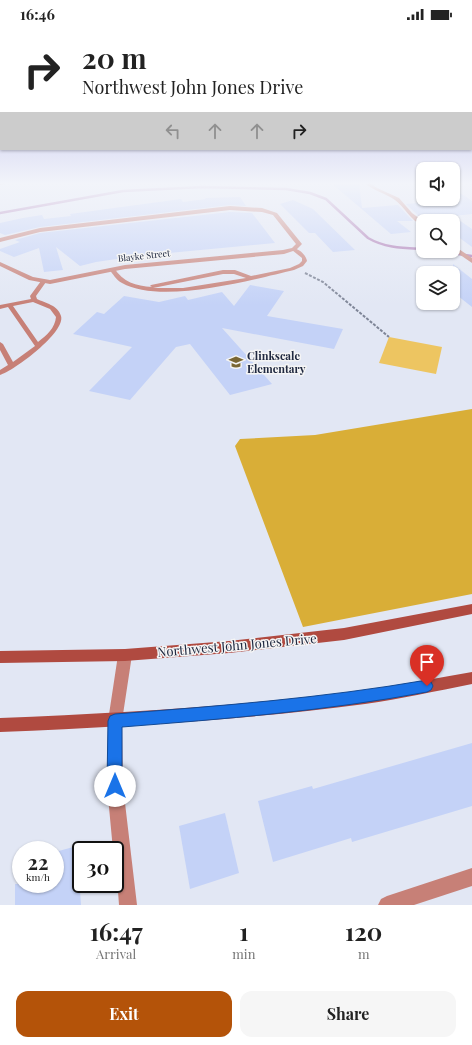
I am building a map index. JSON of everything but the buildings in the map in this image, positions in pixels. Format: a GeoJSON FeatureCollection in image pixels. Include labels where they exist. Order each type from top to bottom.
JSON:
{"type":"FeatureCollection","features":[{"type":"Feature","properties":{"kind":"main road","name":"Northwest John Jones Drive"},"geometry":{"type":"LineString","coordinates":[[0,657],[125,655],[229,647],[344,634],[472,609]]}},
{"type":"Feature","properties":{"kind":"main road"},"geometry":{"type":"LineString","coordinates":[[0,725],[115,721],[239,711],[366,697],[472,678]]}},
{"type":"Feature","properties":{"kind":"street"},"geometry":{"type":"LineString","coordinates":[[0,240],[40,230],[113,223]]}},
{"type":"Feature","properties":{"kind":"street"},"geometry":{"type":"LineString","coordinates":[[282,223],[299,244],[294,249]]}},
{"type":"Feature","properties":{"kind":"street","name":"Blayke Street"},"geometry":{"type":"LineString","coordinates":[[0,264],[31,279],[43,282],[57,281],[112,269],[284,252],[294,249]]}},
{"type":"Feature","properties":{"kind":"street"},"geometry":{"type":"LineString","coordinates":[[460,252],[469,259]]}},
{"type":"Feature","properties":{"kind":"street"},"geometry":{"type":"LineString","coordinates":[[125,655],[115,721],[115,786],[128,905]]}},
{"type":"Feature","properties":{"kind":"street"},"geometry":{"type":"LineString","coordinates":[[388,905],[472,877]]}},
{"type":"Feature","properties":{"kind":"lane"},"geometry":{"type":"LineString","coordinates":[[112,269],[124,282],[146,288],[186,290],[292,269],[301,265],[304,261],[304,257],[294,249]]}},
{"type":"Feature","properties":{"kind":"lane"},"geometry":{"type":"LineString","coordinates":[[146,288],[224,272],[235,272],[249,277]]}},
{"type":"Feature","properties":{"kind":"lane"},"geometry":{"type":"LineString","coordinates":[[34,300],[33,296],[43,282]]}},
{"type":"Feature","properties":{"kind":"lane"},"geometry":{"type":"LineString","coordinates":[[0,307],[34,300],[53,308],[60,318],[59,325],[38,346],[0,374]]}},
{"type":"Feature","properties":{"kind":"lane"},"geometry":{"type":"LineString","coordinates":[[9,305],[38,346]]}},
{"type":"Feature","properties":{"kind":"lane"},"geometry":{"type":"LineString","coordinates":[[0,344],[12,366]]}},
{"type":"Feature","properties":{"kind":"path"},"geometry":{"type":"LineString","coordinates":[[302,272],[323,282],[389,337]]}},
{"type":"Feature","properties":{"kind":"shaded area"},"geometry":{"type":"Polygon","coordinates":[[[389,337],[442,347],[436,374],[379,363],[389,337]]]}},
{"type":"Feature","properties":{"kind":"shaded area"},"geometry":{"type":"Polygon","coordinates":[[[472,409],[472,594],[303,627],[235,446],[240,439],[315,435],[472,409]]]}},
{"type":"Feature","properties":{"kind":"waterway"},"geometry":{"type":"LineString","coordinates":[[352,223],[368,238],[381,244],[416,248]]}},
{"type":"Feature","properties":{"kind":"waterway"},"geometry":{"type":"LineString","coordinates":[[460,254],[472,256]]}},
{"type":"Feature","properties":{"kind":"place","name":"Clinkscale Elementary"},"geometry":{"type":"Point","coordinates":[236,362]}},
{"type":"Feature","properties":{"kind":"route"},"geometry":{"type":"LineString","coordinates":[[115,786],[115,721],[239,711],[366,697],[427,686]]}}]}
